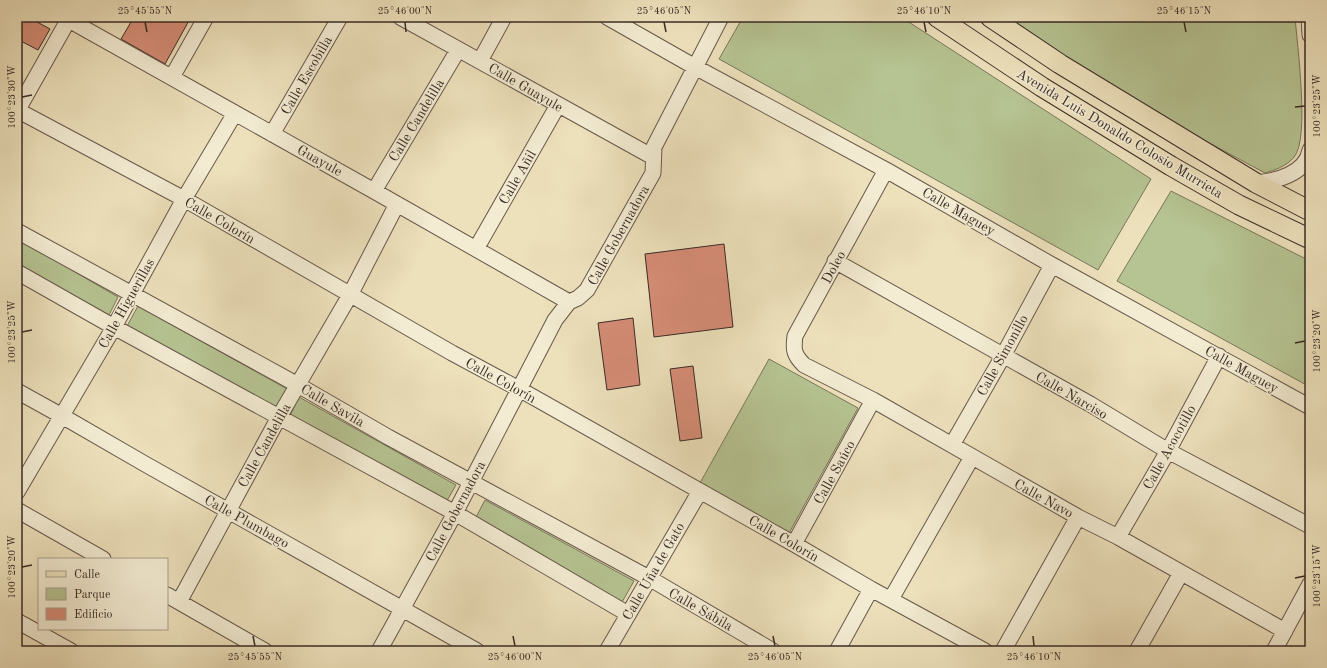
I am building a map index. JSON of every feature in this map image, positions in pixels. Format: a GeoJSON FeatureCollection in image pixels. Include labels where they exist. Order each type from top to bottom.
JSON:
{"type":"FeatureCollection","features":[{"type":"Feature","properties":{"kind":"main road","name":"Avenida Luis Donaldo Colosio Murrieta"},"geometry":{"type":"LineString","coordinates":[[937,17],[1042,87],[1171,166],[1239,206],[1310,239]]}},
{"type":"Feature","properties":{"kind":"main road","name":"Avenida Luis Donaldo Colosio Murrieta"},"geometry":{"type":"LineString","coordinates":[[990,17],[1060,64],[1256,183],[1310,211]]}},
{"type":"Feature","properties":{"kind":"street"},"geometry":{"type":"LineString","coordinates":[[172,77],[206,17]]}},
{"type":"Feature","properties":{"kind":"street","name":"Calle Escobilla"},"geometry":{"type":"LineString","coordinates":[[272,134],[340,17]]}},
{"type":"Feature","properties":{"kind":"street","name":"Calle Guayule"},"geometry":{"type":"LineString","coordinates":[[400,17],[653,157]]}},
{"type":"Feature","properties":{"kind":"street"},"geometry":{"type":"LineString","coordinates":[[480,61],[504,17]]}},
{"type":"Feature","properties":{"kind":"street","name":"Calle Maguey"},"geometry":{"type":"LineString","coordinates":[[607,17],[695,68],[886,170],[1052,265],[1310,407]]}},
{"type":"Feature","properties":{"kind":"street","name":"Calle Gobernadora"},"geometry":{"type":"LineString","coordinates":[[379,651],[455,514],[555,320],[569,302],[578,298],[587,290],[653,173],[654,147],[720,17]]}},
{"type":"Feature","properties":{"kind":"street"},"geometry":{"type":"LineString","coordinates":[[1309,17],[1310,35]]}},
{"type":"Feature","properties":{"kind":"street"},"geometry":{"type":"LineString","coordinates":[[18,106],[69,19]]}},
{"type":"Feature","properties":{"kind":"street","name":"Guayule"},"geometry":{"type":"LineString","coordinates":[[69,19],[569,302]]}},
{"type":"Feature","properties":{"kind":"street","name":"Calle Candelilla"},"geometry":{"type":"LineString","coordinates":[[374,191],[458,50]]}},
{"type":"Feature","properties":{"kind":"street","name":"Calle Añil"},"geometry":{"type":"LineString","coordinates":[[476,249],[558,105]]}},
{"type":"Feature","properties":{"kind":"street","name":"Calle Colorín"},"geometry":{"type":"LineString","coordinates":[[18,106],[184,199],[452,353],[519,389],[871,589],[985,651]]}},
{"type":"Feature","properties":{"kind":"street","name":"Calle Higuerillas"},"geometry":{"type":"LineString","coordinates":[[17,492],[114,326],[184,199],[235,113]]}},
{"type":"Feature","properties":{"kind":"street"},"geometry":{"type":"LineString","coordinates":[[1256,183],[1276,180],[1295,171],[1305,163],[1310,153]]}},
{"type":"Feature","properties":{"kind":"street","name":"Doleo"},"geometry":{"type":"LineString","coordinates":[[804,365],[797,357],[793,347],[795,336],[886,170]]}},
{"type":"Feature","properties":{"kind":"street","name":"Calle Candelilla"},"geometry":{"type":"LineString","coordinates":[[173,599],[228,510],[279,417],[350,295],[397,204]]}},
{"type":"Feature","properties":{"kind":"street","name":"Calle Savila"},"geometry":{"type":"LineString","coordinates":[[17,231],[298,385],[471,483],[649,578]]}},
{"type":"Feature","properties":{"kind":"street","name":"Calle Narciso"},"geometry":{"type":"LineString","coordinates":[[836,261],[1090,404],[1168,450],[1310,526]]}},
{"type":"Feature","properties":{"kind":"street","name":"Calle Simonillo"},"geometry":{"type":"LineString","coordinates":[[952,445],[1003,356],[1052,265]]}},
{"type":"Feature","properties":{"kind":"street"},"geometry":{"type":"LineString","coordinates":[[17,272],[455,514],[628,614]]}},
{"type":"Feature","properties":{"kind":"street","name":"Calle Acocotillo"},"geometry":{"type":"LineString","coordinates":[[1118,537],[1168,450],[1219,356]]}},
{"type":"Feature","properties":{"kind":"street","name":"Calle Navo"},"geometry":{"type":"LineString","coordinates":[[804,365],[873,400],[1078,518],[1118,537],[1284,631]]}},
{"type":"Feature","properties":{"kind":"street","name":"Calle Plumbago"},"geometry":{"type":"LineString","coordinates":[[17,391],[477,651]]}},
{"type":"Feature","properties":{"kind":"street","name":"Calle Saúco"},"geometry":{"type":"LineString","coordinates":[[794,544],[873,400]]}},
{"type":"Feature","properties":{"kind":"street"},"geometry":{"type":"LineString","coordinates":[[891,599],[972,457]]}},
{"type":"Feature","properties":{"kind":"street","name":"Calle Uña de Gato"},"geometry":{"type":"LineString","coordinates":[[607,651],[700,491]]}},
{"type":"Feature","properties":{"kind":"street"},"geometry":{"type":"LineString","coordinates":[[17,510],[101,558]]}},
{"type":"Feature","properties":{"kind":"street"},"geometry":{"type":"LineString","coordinates":[[1003,651],[1078,518]]}},
{"type":"Feature","properties":{"kind":"street"},"geometry":{"type":"LineString","coordinates":[[1137,651],[1181,573]]}},
{"type":"Feature","properties":{"kind":"street","name":"Calle Sábila"},"geometry":{"type":"LineString","coordinates":[[649,578],[773,651]]}},
{"type":"Feature","properties":{"kind":"street"},"geometry":{"type":"LineString","coordinates":[[1274,651],[1310,584]]}},
{"type":"Feature","properties":{"kind":"street"},"geometry":{"type":"LineString","coordinates":[[837,651],[871,589]]}},
{"type":"Feature","properties":{"kind":"street"},"geometry":{"type":"LineString","coordinates":[[173,599],[265,651]]}},
{"type":"Feature","properties":{"kind":"street"},"geometry":{"type":"LineString","coordinates":[[17,622],[70,651]]}},
{"type":"Feature","properties":{"kind":"green space"},"geometry":{"type":"Polygon","coordinates":[[[743,17],[901,17],[1151,179],[1098,270],[719,59],[743,17]]]}},
{"type":"Feature","properties":{"kind":"green space"},"geometry":{"type":"Polygon","coordinates":[[[1005,17],[1295,17],[1300,68],[1302,112],[1299,147],[1294,157],[1288,163],[1265,173],[1200,138],[1043,44],[1005,17]]]}},
{"type":"Feature","properties":{"kind":"green space"},"geometry":{"type":"Polygon","coordinates":[[[1171,191],[1310,261],[1310,387],[1117,281],[1171,191]]]}},
{"type":"Feature","properties":{"kind":"green space"},"geometry":{"type":"Polygon","coordinates":[[[17,238],[118,297],[109,315],[17,264],[17,238]]]}},
{"type":"Feature","properties":{"kind":"green space"},"geometry":{"type":"Polygon","coordinates":[[[138,306],[289,390],[277,410],[127,326],[138,306]]]}},
{"type":"Feature","properties":{"kind":"green space"},"geometry":{"type":"Polygon","coordinates":[[[769,359],[858,408],[789,533],[700,483],[769,359]]]}},
{"type":"Feature","properties":{"kind":"green space"},"geometry":{"type":"Polygon","coordinates":[[[299,397],[456,485],[445,504],[289,418],[299,397]]]}},
{"type":"Feature","properties":{"kind":"green space"},"geometry":{"type":"Polygon","coordinates":[[[485,500],[634,581],[621,604],[474,521],[485,500]]]}},
{"type":"Feature","properties":{"kind":"building"},"geometry":{"type":"Polygon","coordinates":[[[23,17],[28,17],[50,29],[38,50],[17,39],[17,28],[23,17]]]}},
{"type":"Feature","properties":{"kind":"building"},"geometry":{"type":"Polygon","coordinates":[[[134,17],[191,17],[165,64],[121,39],[134,17]]]}},
{"type":"Feature","properties":{"kind":"building"},"geometry":{"type":"Polygon","coordinates":[[[724,244],[733,327],[654,337],[645,254],[724,244]]]}},
{"type":"Feature","properties":{"kind":"building"},"geometry":{"type":"Polygon","coordinates":[[[633,318],[640,385],[607,390],[598,323],[633,318]]]}},
{"type":"Feature","properties":{"kind":"building"},"geometry":{"type":"Polygon","coordinates":[[[693,366],[702,438],[680,441],[670,369],[693,366]]]}}]}
